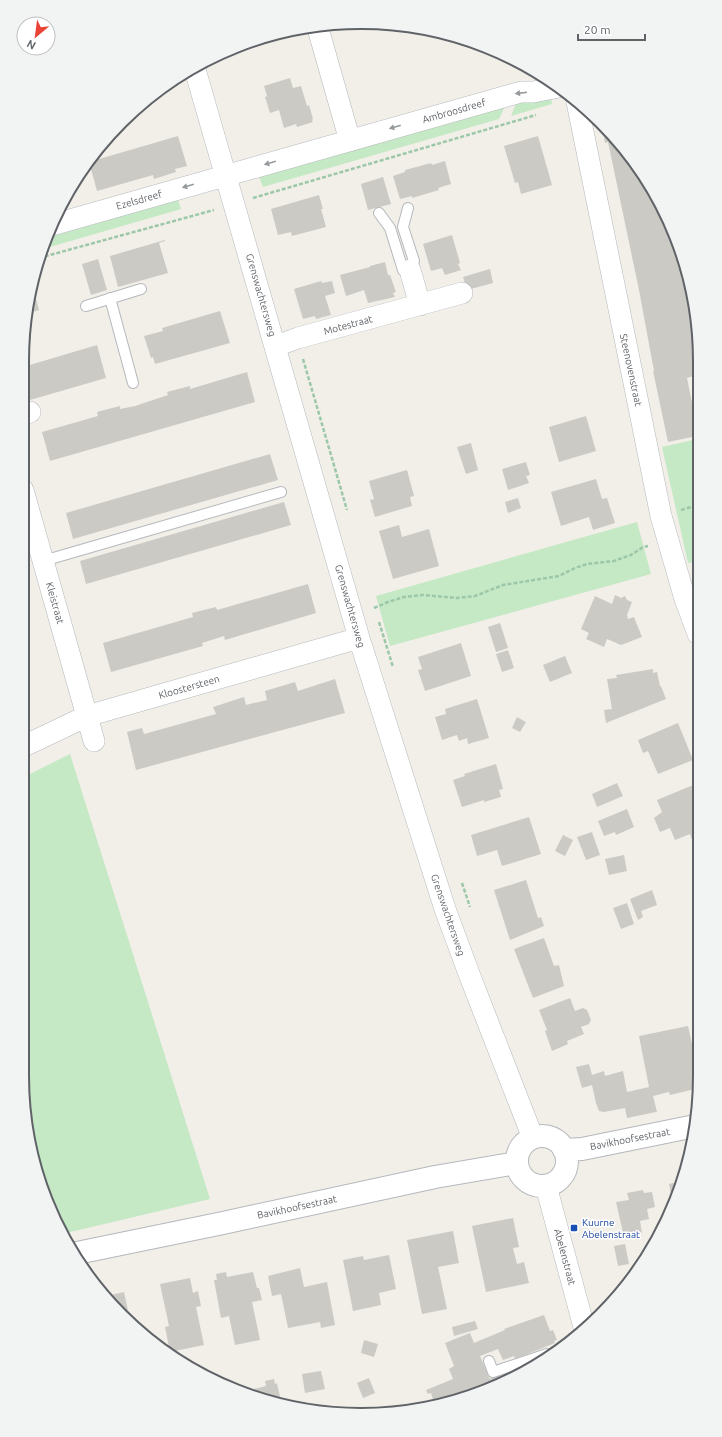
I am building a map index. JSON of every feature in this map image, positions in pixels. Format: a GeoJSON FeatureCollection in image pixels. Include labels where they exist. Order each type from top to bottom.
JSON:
{"type":"FeatureCollection","features":[{"type":"Feature","properties":{"kind":"street"},"geometry":{"type":"LineString","coordinates":[[319,32],[350,141]]}},
{"type":"Feature","properties":{"kind":"street","name":"Grenswachtersweg"},"geometry":{"type":"LineString","coordinates":[[196,73],[359,638],[445,909],[490,1031],[533,1138]]}},
{"type":"Feature","properties":{"kind":"street","name":"Ambroosdreef"},"geometry":{"type":"LineString","coordinates":[[226,175],[521,92],[533,92],[550,89]]}},
{"type":"Feature","properties":{"kind":"street","name":"Steenovenstraat"},"geometry":{"type":"LineString","coordinates":[[579,110],[661,516],[685,599],[693,621]]}},
{"type":"Feature","properties":{"kind":"street","name":"Ezelsdreef"},"geometry":{"type":"LineString","coordinates":[[59,223],[226,175]]}},
{"type":"Feature","properties":{"kind":"street"},"geometry":{"type":"LineString","coordinates":[[410,270],[420,305]]}},
{"type":"Feature","properties":{"kind":"street","name":"Motestraat"},"geometry":{"type":"LineString","coordinates":[[276,346],[298,338],[462,293]]}},
{"type":"Feature","properties":{"kind":"street","name":"Kleistraat"},"geometry":{"type":"LineString","coordinates":[[29,511],[94,741]]}},
{"type":"Feature","properties":{"kind":"street","name":"Kloostersteen"},"geometry":{"type":"LineString","coordinates":[[29,744],[87,716],[359,638]]}},
{"type":"Feature","properties":{"kind":"street","name":"Bavikhoofsestraat"},"geometry":{"type":"LineString","coordinates":[[564,1150],[582,1149],[689,1127]]}},
{"type":"Feature","properties":{"kind":"street"},"geometry":{"type":"LineString","coordinates":[[542,1136],[551,1138],[559,1142],[564,1150],[567,1157],[565,1172],[560,1179],[554,1183],[546,1186],[536,1185],[527,1180],[520,1173],[518,1163],[519,1153],[524,1144],[533,1138],[542,1136]]}},
{"type":"Feature","properties":{"kind":"street","name":"Bavikhoofsestraat"},"geometry":{"type":"LineString","coordinates":[[80,1252],[223,1224],[435,1177],[518,1163]]}},
{"type":"Feature","properties":{"kind":"street","name":"Abelenstraat"},"geometry":{"type":"LineString","coordinates":[[546,1186],[583,1323]]}},
{"type":"Feature","properties":{"kind":"lane"},"geometry":{"type":"LineString","coordinates":[[379,213],[390,228],[403,270],[410,270],[414,261],[403,227],[408,208]]}},
{"type":"Feature","properties":{"kind":"lane"},"geometry":{"type":"LineString","coordinates":[[86,306],[142,289]]}},
{"type":"Feature","properties":{"kind":"lane"},"geometry":{"type":"LineString","coordinates":[[110,298],[133,383]]}},
{"type":"Feature","properties":{"kind":"lane"},"geometry":{"type":"LineString","coordinates":[[43,560],[281,492]]}},
{"type":"Feature","properties":{"kind":"lane"},"geometry":{"type":"LineString","coordinates":[[489,1361],[493,1372],[536,1358]]}},
{"type":"Feature","properties":{"kind":"path"},"geometry":{"type":"LineString","coordinates":[[46,256],[235,204],[539,114]]}},
{"type":"Feature","properties":{"kind":"path"},"geometry":{"type":"LineString","coordinates":[[376,614],[374,608],[404,597],[423,595],[457,598],[475,596],[503,585],[559,576],[587,564],[614,561],[631,555],[643,547],[668,540]]}},
{"type":"Feature","properties":{"kind":"path"},"geometry":{"type":"LineString","coordinates":[[378,620],[393,668]]}},
{"type":"Feature","properties":{"kind":"path"},"geometry":{"type":"LineString","coordinates":[[462,883],[472,913]]}},
{"type":"Feature","properties":{"kind":"green space"},"geometry":{"type":"Polygon","coordinates":[[[551,97],[552,104],[511,116],[517,101],[551,97]]]}},
{"type":"Feature","properties":{"kind":"green space"},"geometry":{"type":"Polygon","coordinates":[[[506,104],[499,119],[263,187],[259,177],[506,104]]]}},
{"type":"Feature","properties":{"kind":"green space"},"geometry":{"type":"Polygon","coordinates":[[[178,200],[181,209],[49,247],[53,236],[178,200]]]}},
{"type":"Feature","properties":{"kind":"green space"},"geometry":{"type":"Polygon","coordinates":[[[693,440],[693,562],[688,563],[662,447],[693,440]]]}},
{"type":"Feature","properties":{"kind":"green space"},"geometry":{"type":"Polygon","coordinates":[[[637,522],[651,574],[390,646],[376,596],[637,522]]]}},
{"type":"Feature","properties":{"kind":"green space"},"geometry":{"type":"Polygon","coordinates":[[[70,754],[210,1199],[68,1233],[54,1203],[40,1162],[35,1141],[30,1098],[29,774],[70,754]]]}},
{"type":"Feature","properties":{"kind":"building"},"geometry":{"type":"Polygon","coordinates":[[[290,78],[293,88],[301,86],[307,106],[309,105],[313,122],[297,127],[296,124],[284,128],[279,110],[270,113],[265,97],[267,96],[264,86],[290,78]]]}},
{"type":"Feature","properties":{"kind":"building"},"geometry":{"type":"Polygon","coordinates":[[[603,134],[624,159],[649,195],[668,234],[682,275],[682,281],[683,281],[687,296],[692,339],[693,376],[687,378],[693,407],[693,437],[668,442],[653,371],[639,290],[608,142],[605,143],[603,134]]]}},
{"type":"Feature","properties":{"kind":"building"},"geometry":{"type":"Polygon","coordinates":[[[178,136],[187,166],[175,169],[176,172],[154,179],[153,175],[97,191],[91,169],[98,159],[178,136]]]}},
{"type":"Feature","properties":{"kind":"building"},"geometry":{"type":"Polygon","coordinates":[[[538,136],[552,185],[521,194],[518,182],[515,183],[504,146],[538,136]]]}},
{"type":"Feature","properties":{"kind":"building"},"geometry":{"type":"Polygon","coordinates":[[[445,161],[451,184],[438,188],[439,190],[412,198],[412,196],[400,199],[393,176],[405,172],[405,170],[445,161]]]}},
{"type":"Feature","properties":{"kind":"building"},"geometry":{"type":"Polygon","coordinates":[[[383,177],[391,204],[368,210],[361,184],[383,177]]]}},
{"type":"Feature","properties":{"kind":"building"},"geometry":{"type":"Polygon","coordinates":[[[319,195],[326,227],[292,236],[291,232],[278,235],[271,209],[319,195]]]}},
{"type":"Feature","properties":{"kind":"building"},"geometry":{"type":"Polygon","coordinates":[[[452,235],[460,263],[458,264],[461,270],[445,275],[442,268],[431,271],[423,244],[452,235]]]}},
{"type":"Feature","properties":{"kind":"building"},"geometry":{"type":"Polygon","coordinates":[[[165,240],[159,243],[168,273],[118,287],[110,256],[165,240]]]}},
{"type":"Feature","properties":{"kind":"building"},"geometry":{"type":"Polygon","coordinates":[[[98,259],[107,290],[91,295],[82,264],[98,259]]]}},
{"type":"Feature","properties":{"kind":"building"},"geometry":{"type":"Polygon","coordinates":[[[385,262],[388,275],[390,275],[396,292],[393,293],[395,297],[368,303],[364,290],[346,296],[340,275],[385,262]]]}},
{"type":"Feature","properties":{"kind":"building"},"geometry":{"type":"Polygon","coordinates":[[[490,269],[493,283],[467,290],[463,277],[490,269]]]}},
{"type":"Feature","properties":{"kind":"building"},"geometry":{"type":"Polygon","coordinates":[[[321,281],[322,283],[332,281],[335,293],[325,296],[331,315],[316,319],[315,316],[303,319],[294,289],[321,281]]]}},
{"type":"Feature","properties":{"kind":"building"},"geometry":{"type":"Polygon","coordinates":[[[35,296],[39,310],[33,312],[35,296]]]}},
{"type":"Feature","properties":{"kind":"building"},"geometry":{"type":"Polygon","coordinates":[[[220,311],[230,343],[155,364],[153,357],[151,358],[144,336],[163,331],[162,328],[220,311]]]}},
{"type":"Feature","properties":{"kind":"building"},"geometry":{"type":"Polygon","coordinates":[[[97,345],[106,378],[29,400],[29,365],[97,345]]]}},
{"type":"Feature","properties":{"kind":"building"},"geometry":{"type":"Polygon","coordinates":[[[247,372],[255,402],[50,461],[42,432],[98,416],[97,412],[120,406],[120,409],[135,406],[168,395],[167,392],[190,386],[190,389],[247,372]]]}},
{"type":"Feature","properties":{"kind":"building"},"geometry":{"type":"Polygon","coordinates":[[[586,416],[596,451],[559,462],[549,427],[586,416]]]}},
{"type":"Feature","properties":{"kind":"building"},"geometry":{"type":"Polygon","coordinates":[[[471,443],[478,470],[466,474],[457,447],[471,443]]]}},
{"type":"Feature","properties":{"kind":"building"},"geometry":{"type":"Polygon","coordinates":[[[270,454],[278,480],[73,539],[66,513],[270,454]]]}},
{"type":"Feature","properties":{"kind":"building"},"geometry":{"type":"Polygon","coordinates":[[[526,462],[530,475],[526,476],[529,483],[508,490],[502,469],[526,462]]]}},
{"type":"Feature","properties":{"kind":"building"},"geometry":{"type":"Polygon","coordinates":[[[407,470],[414,496],[410,497],[412,506],[375,517],[370,500],[374,499],[369,481],[407,470]]]}},
{"type":"Feature","properties":{"kind":"building"},"geometry":{"type":"Polygon","coordinates":[[[596,479],[602,499],[607,498],[615,523],[593,530],[589,517],[561,526],[551,492],[596,479]]]}},
{"type":"Feature","properties":{"kind":"building"},"geometry":{"type":"Polygon","coordinates":[[[518,498],[521,508],[508,513],[505,502],[518,498]]]}},
{"type":"Feature","properties":{"kind":"building"},"geometry":{"type":"Polygon","coordinates":[[[284,502],[291,525],[86,584],[80,561],[284,502]]]}},
{"type":"Feature","properties":{"kind":"building"},"geometry":{"type":"Polygon","coordinates":[[[399,525],[402,537],[429,529],[439,566],[393,579],[379,531],[399,525]]]}},
{"type":"Feature","properties":{"kind":"building"},"geometry":{"type":"Polygon","coordinates":[[[308,584],[316,613],[225,640],[224,636],[202,643],[203,646],[111,672],[103,643],[193,617],[192,613],[216,607],[217,610],[308,584]]]}},
{"type":"Feature","properties":{"kind":"building"},"geometry":{"type":"Polygon","coordinates":[[[615,595],[621,598],[625,596],[627,600],[632,602],[627,615],[628,619],[634,617],[642,637],[621,645],[607,639],[604,647],[586,639],[589,633],[581,629],[595,596],[612,604],[615,595]]]}},
{"type":"Feature","properties":{"kind":"building"},"geometry":{"type":"Polygon","coordinates":[[[500,623],[508,648],[496,652],[488,627],[500,623]]]}},
{"type":"Feature","properties":{"kind":"building"},"geometry":{"type":"Polygon","coordinates":[[[461,643],[471,676],[425,691],[418,670],[422,669],[418,657],[461,643]]]}},
{"type":"Feature","properties":{"kind":"building"},"geometry":{"type":"Polygon","coordinates":[[[508,650],[514,668],[502,672],[496,654],[508,650]]]}},
{"type":"Feature","properties":{"kind":"building"},"geometry":{"type":"Polygon","coordinates":[[[565,656],[572,673],[550,682],[543,665],[565,656]]]}},
{"type":"Feature","properties":{"kind":"building"},"geometry":{"type":"Polygon","coordinates":[[[653,669],[653,673],[657,672],[660,686],[666,699],[606,723],[604,710],[612,709],[607,679],[617,678],[616,675],[653,669]]]}},
{"type":"Feature","properties":{"kind":"building"},"geometry":{"type":"Polygon","coordinates":[[[335,679],[345,713],[136,770],[127,732],[142,728],[144,734],[216,714],[213,707],[244,697],[246,705],[267,700],[265,691],[295,682],[298,691],[335,679]]]}},
{"type":"Feature","properties":{"kind":"building"},"geometry":{"type":"Polygon","coordinates":[[[477,699],[489,738],[468,744],[467,738],[459,741],[457,735],[442,740],[435,717],[446,714],[445,709],[477,699]]]}},
{"type":"Feature","properties":{"kind":"building"},"geometry":{"type":"Polygon","coordinates":[[[517,717],[526,722],[520,732],[512,728],[517,717]]]}},
{"type":"Feature","properties":{"kind":"building"},"geometry":{"type":"Polygon","coordinates":[[[678,723],[693,760],[658,774],[648,751],[643,753],[638,740],[678,723]]]}},
{"type":"Feature","properties":{"kind":"building"},"geometry":{"type":"Polygon","coordinates":[[[496,764],[503,789],[499,790],[501,797],[484,802],[484,800],[462,807],[453,780],[465,776],[464,774],[496,764]]]}},
{"type":"Feature","properties":{"kind":"building"},"geometry":{"type":"Polygon","coordinates":[[[617,783],[623,796],[597,807],[592,794],[617,783]]]}},
{"type":"Feature","properties":{"kind":"building"},"geometry":{"type":"Polygon","coordinates":[[[693,785],[693,842],[690,834],[675,840],[670,828],[660,832],[654,818],[662,812],[657,800],[693,785]]]}},
{"type":"Feature","properties":{"kind":"building"},"geometry":{"type":"Polygon","coordinates":[[[627,809],[634,827],[616,835],[615,832],[604,836],[598,821],[627,809]]]}},
{"type":"Feature","properties":{"kind":"building"},"geometry":{"type":"Polygon","coordinates":[[[529,817],[541,854],[502,866],[497,850],[477,856],[471,835],[529,817]]]}},
{"type":"Feature","properties":{"kind":"building"},"geometry":{"type":"Polygon","coordinates":[[[592,832],[600,855],[586,860],[577,837],[592,832]]]}},
{"type":"Feature","properties":{"kind":"building"},"geometry":{"type":"Polygon","coordinates":[[[563,835],[573,840],[565,856],[555,851],[563,835]]]}},
{"type":"Feature","properties":{"kind":"building"},"geometry":{"type":"Polygon","coordinates":[[[624,855],[627,871],[609,875],[605,859],[624,855]]]}},
{"type":"Feature","properties":{"kind":"building"},"geometry":{"type":"Polygon","coordinates":[[[526,880],[538,918],[541,917],[544,926],[510,940],[494,890],[526,880]]]}},
{"type":"Feature","properties":{"kind":"building"},"geometry":{"type":"Polygon","coordinates":[[[652,890],[657,905],[641,911],[643,917],[638,920],[630,899],[652,890]]]}},
{"type":"Feature","properties":{"kind":"building"},"geometry":{"type":"Polygon","coordinates":[[[627,903],[634,924],[621,929],[613,908],[627,903]]]}},
{"type":"Feature","properties":{"kind":"building"},"geometry":{"type":"Polygon","coordinates":[[[544,938],[554,966],[559,965],[564,986],[533,998],[514,949],[544,938]]]}},
{"type":"Feature","properties":{"kind":"building"},"geometry":{"type":"Polygon","coordinates":[[[570,998],[575,1011],[583,1008],[587,1010],[591,1020],[589,1024],[581,1027],[584,1034],[567,1041],[568,1044],[552,1051],[545,1031],[547,1030],[539,1010],[570,998]]]}},
{"type":"Feature","properties":{"kind":"building"},"geometry":{"type":"Polygon","coordinates":[[[688,1026],[693,1048],[692,1090],[670,1095],[669,1092],[653,1096],[657,1112],[627,1118],[625,1108],[604,1112],[599,1111],[592,1085],[582,1088],[576,1067],[589,1064],[592,1075],[604,1071],[605,1076],[623,1071],[627,1092],[649,1087],[639,1036],[688,1026]]]}},
{"type":"Feature","properties":{"kind":"building"},"geometry":{"type":"Polygon","coordinates":[[[675,1183],[671,1194],[669,1184],[675,1183]]]}},
{"type":"Feature","properties":{"kind":"building"},"geometry":{"type":"Polygon","coordinates":[[[643,1190],[644,1193],[652,1192],[655,1207],[647,1209],[649,1219],[640,1221],[642,1233],[624,1237],[616,1202],[629,1200],[627,1193],[643,1190]]]}},
{"type":"Feature","properties":{"kind":"building"},"geometry":{"type":"Polygon","coordinates":[[[513,1218],[519,1247],[513,1248],[517,1264],[524,1262],[529,1283],[486,1292],[472,1226],[513,1218]]]}},
{"type":"Feature","properties":{"kind":"building"},"geometry":{"type":"Polygon","coordinates":[[[453,1231],[459,1263],[438,1267],[447,1309],[422,1314],[407,1240],[453,1231]]]}},
{"type":"Feature","properties":{"kind":"building"},"geometry":{"type":"Polygon","coordinates":[[[625,1244],[629,1264],[618,1266],[614,1246],[625,1244]]]}},
{"type":"Feature","properties":{"kind":"building"},"geometry":{"type":"Polygon","coordinates":[[[389,1255],[396,1289],[379,1293],[381,1305],[353,1311],[343,1260],[363,1256],[364,1260],[389,1255]]]}},
{"type":"Feature","properties":{"kind":"building"},"geometry":{"type":"Polygon","coordinates":[[[300,1268],[304,1287],[327,1282],[335,1325],[321,1328],[320,1322],[288,1328],[281,1294],[272,1296],[268,1276],[300,1268]]]}},
{"type":"Feature","properties":{"kind":"building"},"geometry":{"type":"Polygon","coordinates":[[[226,1272],[227,1277],[253,1272],[262,1300],[252,1302],[260,1340],[235,1345],[229,1316],[221,1318],[214,1280],[217,1280],[216,1274],[226,1272]]]}},
{"type":"Feature","properties":{"kind":"building"},"geometry":{"type":"Polygon","coordinates":[[[190,1278],[193,1293],[198,1291],[201,1306],[196,1307],[204,1345],[175,1351],[169,1346],[165,1327],[169,1326],[160,1284],[190,1278]]]}},
{"type":"Feature","properties":{"kind":"building"},"geometry":{"type":"Polygon","coordinates":[[[124,1292],[129,1314],[126,1311],[111,1295],[124,1292]]]}},
{"type":"Feature","properties":{"kind":"building"},"geometry":{"type":"Polygon","coordinates":[[[544,1315],[550,1331],[553,1330],[557,1340],[554,1341],[555,1343],[515,1359],[514,1356],[503,1360],[498,1349],[480,1356],[490,1379],[499,1374],[500,1378],[468,1390],[433,1400],[431,1393],[428,1394],[426,1390],[453,1379],[449,1369],[454,1366],[445,1343],[470,1333],[474,1343],[505,1330],[504,1329],[544,1315]]]}},
{"type":"Feature","properties":{"kind":"building"},"geometry":{"type":"Polygon","coordinates":[[[475,1321],[478,1329],[454,1336],[452,1327],[475,1321]]]}},
{"type":"Feature","properties":{"kind":"building"},"geometry":{"type":"Polygon","coordinates":[[[364,1340],[378,1344],[374,1357],[361,1353],[364,1340]]]}},
{"type":"Feature","properties":{"kind":"building"},"geometry":{"type":"Polygon","coordinates":[[[321,1371],[325,1389],[305,1393],[302,1374],[321,1371]]]}},
{"type":"Feature","properties":{"kind":"building"},"geometry":{"type":"Polygon","coordinates":[[[369,1378],[375,1393],[363,1398],[357,1383],[369,1378]]]}},
{"type":"Feature","properties":{"kind":"building"},"geometry":{"type":"Polygon","coordinates":[[[274,1379],[275,1384],[277,1383],[280,1397],[275,1397],[254,1390],[254,1389],[266,1386],[265,1381],[274,1379]]]}},
{"type":"Feature","properties":{"kind":"place","name":"Kuurne Abelenstraat"},"geometry":{"type":"Point","coordinates":[574,1228]}}]}
